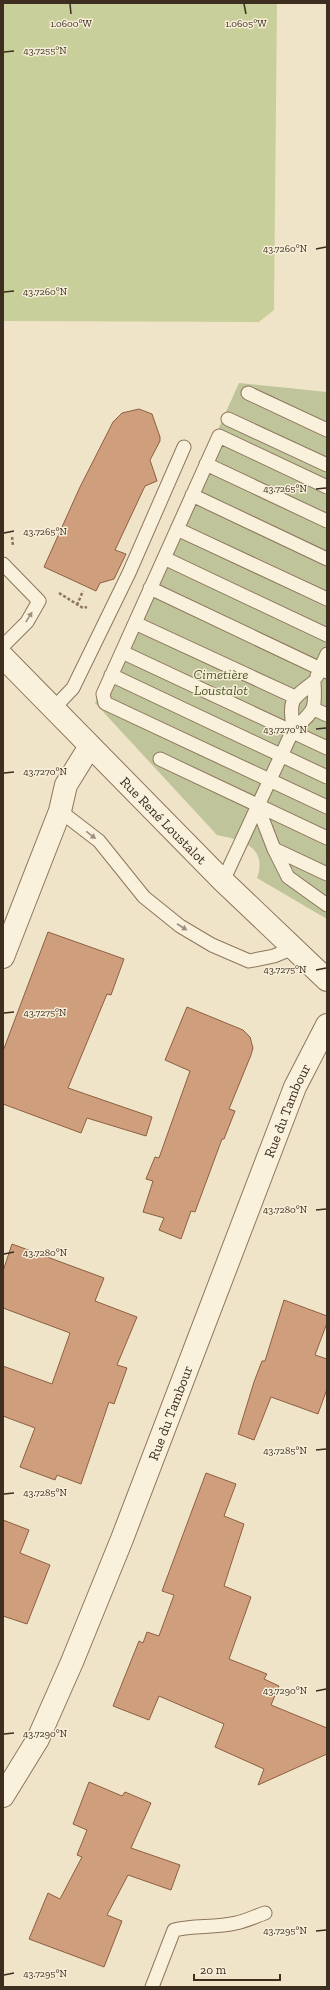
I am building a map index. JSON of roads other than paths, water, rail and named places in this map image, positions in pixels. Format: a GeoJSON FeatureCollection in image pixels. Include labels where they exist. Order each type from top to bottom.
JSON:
{"type":"FeatureCollection","features":[{"type":"Feature","properties":{"kind":"street","name":"Rue René Loustalot"},"geometry":{"type":"LineString","coordinates":[[3,657],[222,881],[327,980]]}},
{"type":"Feature","properties":{"kind":"street"},"geometry":{"type":"LineString","coordinates":[[3,957],[60,811],[66,785],[90,746]]}},
{"type":"Feature","properties":{"kind":"street","name":"Rue du Tambour"},"geometry":{"type":"LineString","coordinates":[[3,1796],[38,1739],[72,1662],[122,1539],[295,1087],[327,1025]]}},
{"type":"Feature","properties":{"kind":"lane"},"geometry":{"type":"LineString","coordinates":[[248,393],[327,430]]}},
{"type":"Feature","properties":{"kind":"lane"},"geometry":{"type":"LineString","coordinates":[[228,419],[327,465]]}},
{"type":"Feature","properties":{"kind":"lane"},"geometry":{"type":"LineString","coordinates":[[327,487],[219,436],[103,694],[105,703],[327,808]]}},
{"type":"Feature","properties":{"kind":"lane"},"geometry":{"type":"LineString","coordinates":[[53,708],[73,688],[129,573],[184,447]]}},
{"type":"Feature","properties":{"kind":"lane"},"geometry":{"type":"LineString","coordinates":[[206,464],[327,521]]}},
{"type":"Feature","properties":{"kind":"lane"},"geometry":{"type":"LineString","coordinates":[[192,495],[327,559]]}},
{"type":"Feature","properties":{"kind":"lane"},"geometry":{"type":"LineString","coordinates":[[177,529],[327,599]]}},
{"type":"Feature","properties":{"kind":"lane"},"geometry":{"type":"LineString","coordinates":[[164,558],[327,635]]}},
{"type":"Feature","properties":{"kind":"lane"},"geometry":{"type":"LineString","coordinates":[[3,564],[39,601],[27,622],[3,646]]}},
{"type":"Feature","properties":{"kind":"lane"},"geometry":{"type":"LineString","coordinates":[[150,588],[324,670]]}},
{"type":"Feature","properties":{"kind":"lane"},"geometry":{"type":"LineString","coordinates":[[135,623],[295,697]]}},
{"type":"Feature","properties":{"kind":"lane"},"geometry":{"type":"LineString","coordinates":[[122,652],[327,748]]}},
{"type":"Feature","properties":{"kind":"lane"},"geometry":{"type":"LineString","coordinates":[[292,731],[290,705],[295,697],[314,682],[324,670],[327,654]]}},
{"type":"Feature","properties":{"kind":"lane"},"geometry":{"type":"LineString","coordinates":[[111,675],[327,777]]}},
{"type":"Feature","properties":{"kind":"lane"},"geometry":{"type":"LineString","coordinates":[[222,881],[292,731],[311,715],[314,709],[314,682]]}},
{"type":"Feature","properties":{"kind":"lane"},"geometry":{"type":"LineString","coordinates":[[314,709],[327,716]]}},
{"type":"Feature","properties":{"kind":"lane"},"geometry":{"type":"LineString","coordinates":[[160,759],[327,838]]}},
{"type":"Feature","properties":{"kind":"lane"},"geometry":{"type":"LineString","coordinates":[[257,805],[274,849],[288,877],[327,905]]}},
{"type":"Feature","properties":{"kind":"lane"},"geometry":{"type":"LineString","coordinates":[[60,811],[99,842],[144,897],[180,926],[212,945],[249,961],[274,956],[293,948]]}},
{"type":"Feature","properties":{"kind":"lane"},"geometry":{"type":"LineString","coordinates":[[274,849],[327,874]]}},
{"type":"Feature","properties":{"kind":"lane"},"geometry":{"type":"LineString","coordinates":[[152,1987],[174,1930],[186,1927],[236,1923],[265,1913]]}},
{"type":"Feature","properties":{"kind":"park label","name":"Cimetière Loustalot"},"geometry":{"type":"Point","coordinates":[221,682]}}]}
